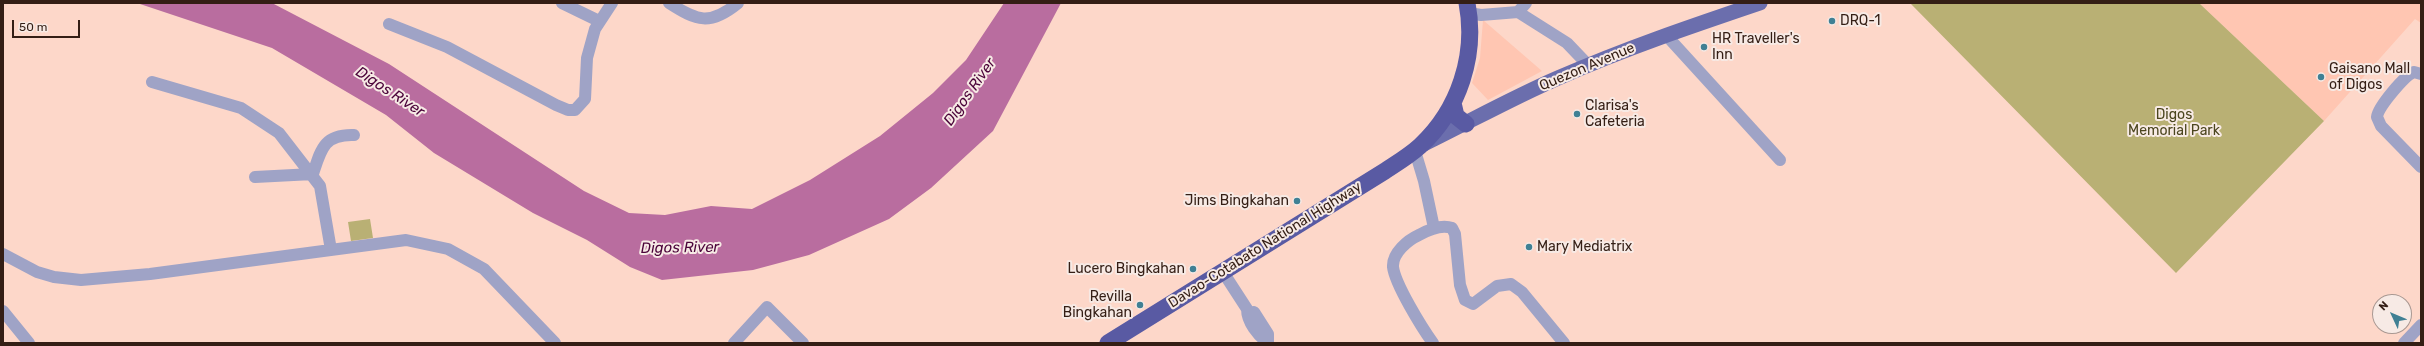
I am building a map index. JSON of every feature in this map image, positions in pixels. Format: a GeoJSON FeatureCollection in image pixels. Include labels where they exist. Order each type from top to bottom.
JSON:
{"type":"FeatureCollection","features":[{"type":"Feature","properties":{"kind":"highway","name":"Davao-Cotabato National Highway"},"geometry":{"type":"LineString","coordinates":[[1108,343],[1418,148],[1434,132],[1453,103],[1468,58],[1468,8]]}},
{"type":"Feature","properties":{"kind":"highway"},"geometry":{"type":"LineString","coordinates":[[1453,103],[1456,116],[1466,124]]}},
{"type":"Feature","properties":{"kind":"main road","name":"Quezon Avenue"},"geometry":{"type":"LineString","coordinates":[[1418,148],[1588,65],[1666,35],[1760,3]]}},
{"type":"Feature","properties":{"kind":"street"},"geometry":{"type":"LineString","coordinates":[[562,3],[599,21]]}},
{"type":"Feature","properties":{"kind":"street"},"geometry":{"type":"LineString","coordinates":[[389,24],[447,47],[556,105],[568,110],[575,110],[585,99],[587,58],[599,21],[612,3]]}},
{"type":"Feature","properties":{"kind":"street"},"geometry":{"type":"LineString","coordinates":[[668,3],[688,15],[705,19],[714,18],[738,3]]}},
{"type":"Feature","properties":{"kind":"street"},"geometry":{"type":"LineString","coordinates":[[1468,8],[1481,15],[1522,7],[1567,43],[1588,65]]}},
{"type":"Feature","properties":{"kind":"street"},"geometry":{"type":"LineString","coordinates":[[1666,35],[1780,160]]}},
{"type":"Feature","properties":{"kind":"street"},"geometry":{"type":"LineString","coordinates":[[2421,74],[2414,72],[2407,76],[2380,108],[2377,117],[2381,126],[2421,167]]}},
{"type":"Feature","properties":{"kind":"street"},"geometry":{"type":"LineString","coordinates":[[152,82],[241,108],[279,133],[313,174],[320,186],[332,250]]}},
{"type":"Feature","properties":{"kind":"street"},"geometry":{"type":"LineString","coordinates":[[313,174],[320,153],[326,142],[334,137],[354,135]]}},
{"type":"Feature","properties":{"kind":"street"},"geometry":{"type":"LineString","coordinates":[[1418,148],[1434,228]]}},
{"type":"Feature","properties":{"kind":"street"},"geometry":{"type":"LineString","coordinates":[[255,177],[313,174]]}},
{"type":"Feature","properties":{"kind":"street"},"geometry":{"type":"LineString","coordinates":[[1433,343],[1406,296],[1393,266],[1395,257],[1401,248],[1418,235],[1434,228],[1448,226],[1454,230],[1461,294],[1468,304],[1473,304],[1497,286],[1511,284],[1522,292],[1564,343]]}},
{"type":"Feature","properties":{"kind":"street"},"geometry":{"type":"LineString","coordinates":[[3,254],[30,268],[54,277],[81,280],[150,274],[406,240],[448,249],[484,269],[555,343]]}},
{"type":"Feature","properties":{"kind":"street"},"geometry":{"type":"LineString","coordinates":[[1222,272],[1247,309],[1254,312],[1268,334],[1268,343]]}},
{"type":"Feature","properties":{"kind":"street"},"geometry":{"type":"LineString","coordinates":[[734,343],[767,307],[803,343]]}},
{"type":"Feature","properties":{"kind":"street"},"geometry":{"type":"LineString","coordinates":[[3,311],[29,343]]}},
{"type":"Feature","properties":{"kind":"street"},"geometry":{"type":"LineString","coordinates":[[2404,343],[2421,325]]}},
{"type":"Feature","properties":{"kind":"shaded area","name":"Gaisano Mall of Digos"},"geometry":{"type":"Polygon","coordinates":[[[2199,3],[2421,3],[2421,23],[2415,19],[2324,121],[2199,3]]]}},
{"type":"Feature","properties":{"kind":"shaded area"},"geometry":{"type":"Polygon","coordinates":[[[1483,20],[1542,71],[1488,100],[1472,83],[1480,58],[1483,20]]]}},
{"type":"Feature","properties":{"kind":"green space","name":"Digos Memorial Park"},"geometry":{"type":"Polygon","coordinates":[[[1910,3],[2199,3],[2324,121],[2176,273],[1910,3]]]}},
{"type":"Feature","properties":{"kind":"green space"},"geometry":{"type":"Polygon","coordinates":[[[370,219],[373,238],[351,241],[348,222],[370,219]]]}},
{"type":"Feature","properties":{"kind":"water","name":"Digos River"},"geometry":{"type":"Polygon","coordinates":[[[137,3],[272,3],[389,64],[584,191],[629,213],[665,215],[711,206],[752,209],[810,180],[880,136],[933,93],[966,60],[1004,3],[1061,3],[993,131],[931,188],[889,219],[809,255],[753,270],[662,280],[630,267],[587,240],[533,213],[434,153],[386,115],[272,48],[137,3]]]}},
{"type":"Feature","properties":{"kind":"place","name":"DRQ-1"},"geometry":{"type":"Point","coordinates":[1832,21]}},
{"type":"Feature","properties":{"kind":"place","name":"HR Traveller's Inn"},"geometry":{"type":"Point","coordinates":[1704,47]}},
{"type":"Feature","properties":{"kind":"place","name":"Gaisano Mall of Digos"},"geometry":{"type":"Point","coordinates":[2321,77]}},
{"type":"Feature","properties":{"kind":"place","name":"Clarisa's Cafeteria"},"geometry":{"type":"Point","coordinates":[1577,114]}},
{"type":"Feature","properties":{"kind":"place","name":"Jims Bingkahan"},"geometry":{"type":"Point","coordinates":[1297,201]}},
{"type":"Feature","properties":{"kind":"place","name":"Mary Mediatrix"},"geometry":{"type":"Point","coordinates":[1529,247]}},
{"type":"Feature","properties":{"kind":"place","name":"Lucero Bingkahan"},"geometry":{"type":"Point","coordinates":[1193,269]}},
{"type":"Feature","properties":{"kind":"place","name":"Revilla Bingkahan"},"geometry":{"type":"Point","coordinates":[1140,305]}}]}
